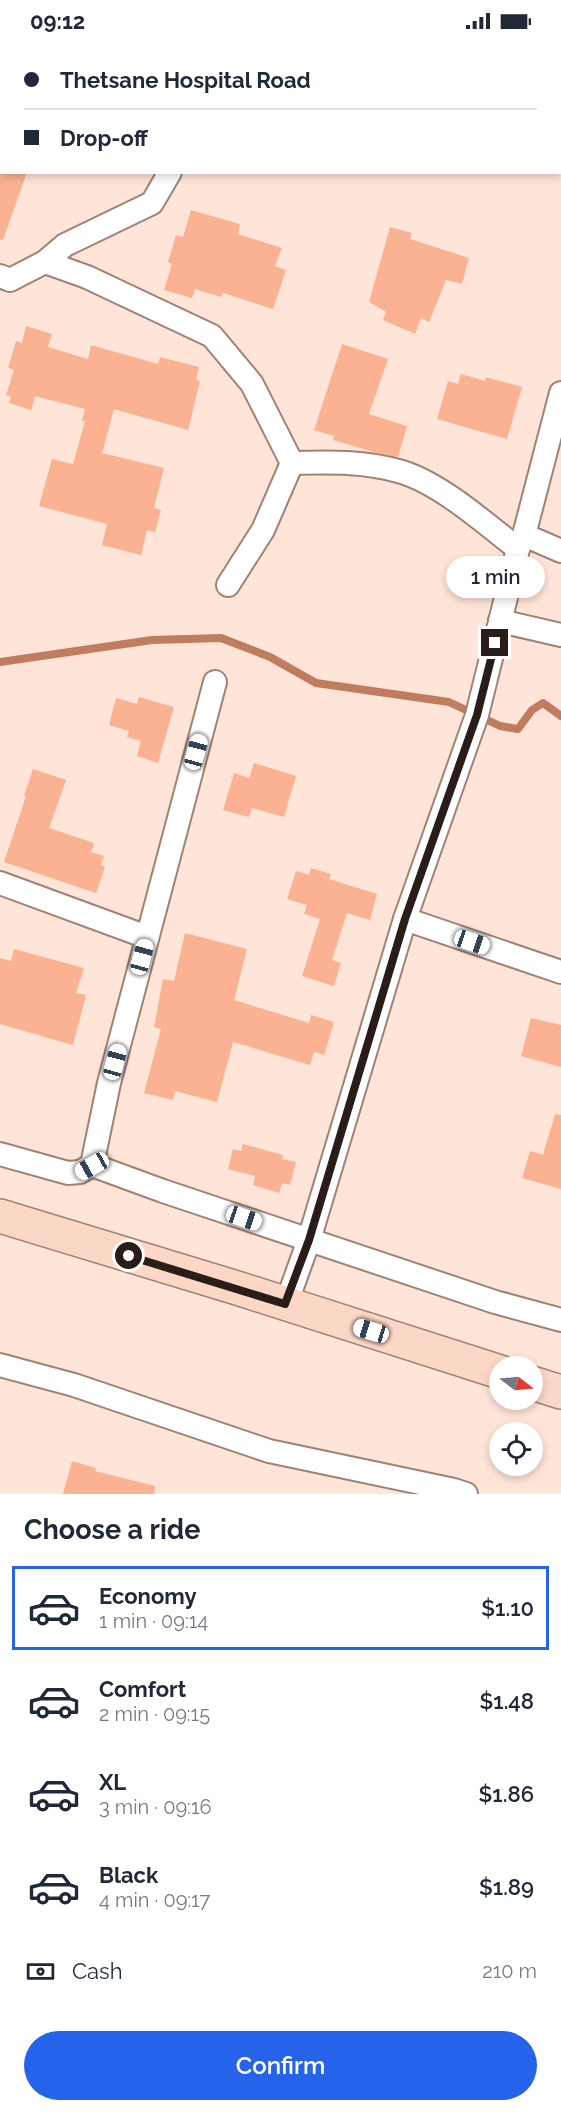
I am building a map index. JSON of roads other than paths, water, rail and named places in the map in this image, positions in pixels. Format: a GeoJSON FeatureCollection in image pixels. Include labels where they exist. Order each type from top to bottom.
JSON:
{"type":"FeatureCollection","features":[{"type":"Feature","properties":{"kind":"main road"},"geometry":{"type":"LineString","coordinates":[[0,1216],[489,1369]]}},
{"type":"Feature","properties":{"kind":"main road"},"geometry":{"type":"LineString","coordinates":[[543,1386],[561,1392]]}},
{"type":"Feature","properties":{"kind":"street"},"geometry":{"type":"LineString","coordinates":[[0,276],[10,280],[45,262],[65,246],[152,203],[169,174]]}},
{"type":"Feature","properties":{"kind":"street"},"geometry":{"type":"LineString","coordinates":[[45,262],[87,277],[212,336],[252,384],[291,463],[263,530],[228,585]]}},
{"type":"Feature","properties":{"kind":"street"},"geometry":{"type":"LineString","coordinates":[[285,1304],[309,1240],[405,919],[477,715],[561,393]]}},
{"type":"Feature","properties":{"kind":"street"},"geometry":{"type":"LineString","coordinates":[[291,463],[346,462],[403,472],[435,488],[521,542],[561,551]]}},
{"type":"Feature","properties":{"kind":"street"},"geometry":{"type":"LineString","coordinates":[[500,621],[561,635]]}},
{"type":"Feature","properties":{"kind":"street"},"geometry":{"type":"LineString","coordinates":[[92,1166],[110,1083],[147,937],[215,682]]}},
{"type":"Feature","properties":{"kind":"street"},"geometry":{"type":"LineString","coordinates":[[0,883],[147,937]]}},
{"type":"Feature","properties":{"kind":"street"},"geometry":{"type":"LineString","coordinates":[[405,919],[561,972]]}},
{"type":"Feature","properties":{"kind":"street"},"geometry":{"type":"LineString","coordinates":[[0,1154],[68,1173],[80,1172],[92,1166],[495,1302],[561,1320]]}},
{"type":"Feature","properties":{"kind":"street"},"geometry":{"type":"LineString","coordinates":[[0,1365],[74,1385],[269,1451],[466,1494]]}},
{"type":"Feature","properties":{"kind":"waterway"},"geometry":{"type":"LineString","coordinates":[[0,662],[152,640],[221,638],[270,657],[316,683],[449,702],[500,726],[518,729],[532,710],[543,703],[561,716]]}}]}
